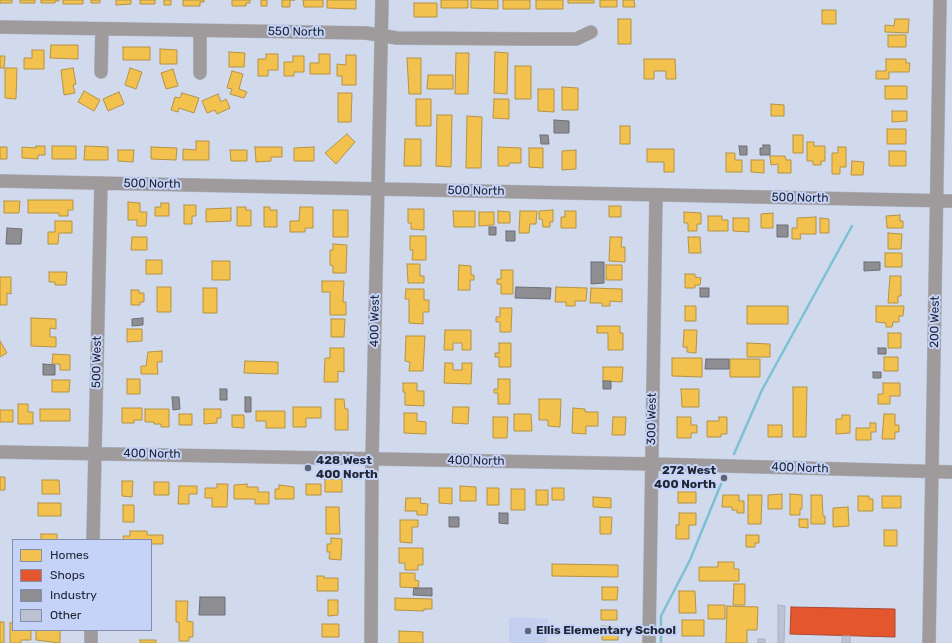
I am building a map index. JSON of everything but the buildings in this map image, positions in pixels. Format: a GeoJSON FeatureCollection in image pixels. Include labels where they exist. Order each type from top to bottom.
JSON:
{"type":"FeatureCollection","features":[{"type":"Feature","properties":{"kind":"street","name":"400 West"},"geometry":{"type":"LineString","coordinates":[[371,643],[372,459],[380,36],[382,0]]}},
{"type":"Feature","properties":{"kind":"street","name":"200 West"},"geometry":{"type":"LineString","coordinates":[[929,643],[940,0]]}},
{"type":"Feature","properties":{"kind":"street","name":"550 North"},"geometry":{"type":"LineString","coordinates":[[0,27],[366,33],[397,38],[576,39],[591,32]]}},
{"type":"Feature","properties":{"kind":"street"},"geometry":{"type":"LineString","coordinates":[[102,29],[102,72]]}},
{"type":"Feature","properties":{"kind":"street"},"geometry":{"type":"LineString","coordinates":[[200,31],[200,73]]}},
{"type":"Feature","properties":{"kind":"street","name":"500 North"},"geometry":{"type":"LineString","coordinates":[[0,181],[952,201]]}},
{"type":"Feature","properties":{"kind":"street","name":"500 West"},"geometry":{"type":"LineString","coordinates":[[93,539],[101,183]]}},
{"type":"Feature","properties":{"kind":"street","name":"300 West"},"geometry":{"type":"LineString","coordinates":[[648,643],[656,195]]}},
{"type":"Feature","properties":{"kind":"street","name":"400 North"},"geometry":{"type":"LineString","coordinates":[[0,452],[652,464],[952,472]]}},
{"type":"Feature","properties":{"kind":"street"},"geometry":{"type":"LineString","coordinates":[[91,631],[91,643]]}},
{"type":"Feature","properties":{"kind":"shaded area","name":"Ellis Elementary School"},"geometry":{"type":"Polygon","coordinates":[[[509,617],[548,619],[547,643],[509,643],[509,617]]]}},
{"type":"Feature","properties":{"kind":"waterway"},"geometry":{"type":"LineString","coordinates":[[734,454],[762,390],[852,226]]}},
{"type":"Feature","properties":{"kind":"waterway"},"geometry":{"type":"LineString","coordinates":[[661,643],[661,616],[690,560],[721,484]]}},
{"type":"Feature","properties":{"kind":"place","name":"428 West 400 North"},"geometry":{"type":"Point","coordinates":[308,468]}},
{"type":"Feature","properties":{"kind":"place","name":"272 West 400 North"},"geometry":{"type":"Point","coordinates":[724,478]}},
{"type":"Feature","properties":{"kind":"place","name":"Ellis Elementary School"},"geometry":{"type":"Point","coordinates":[528,631]}}]}
